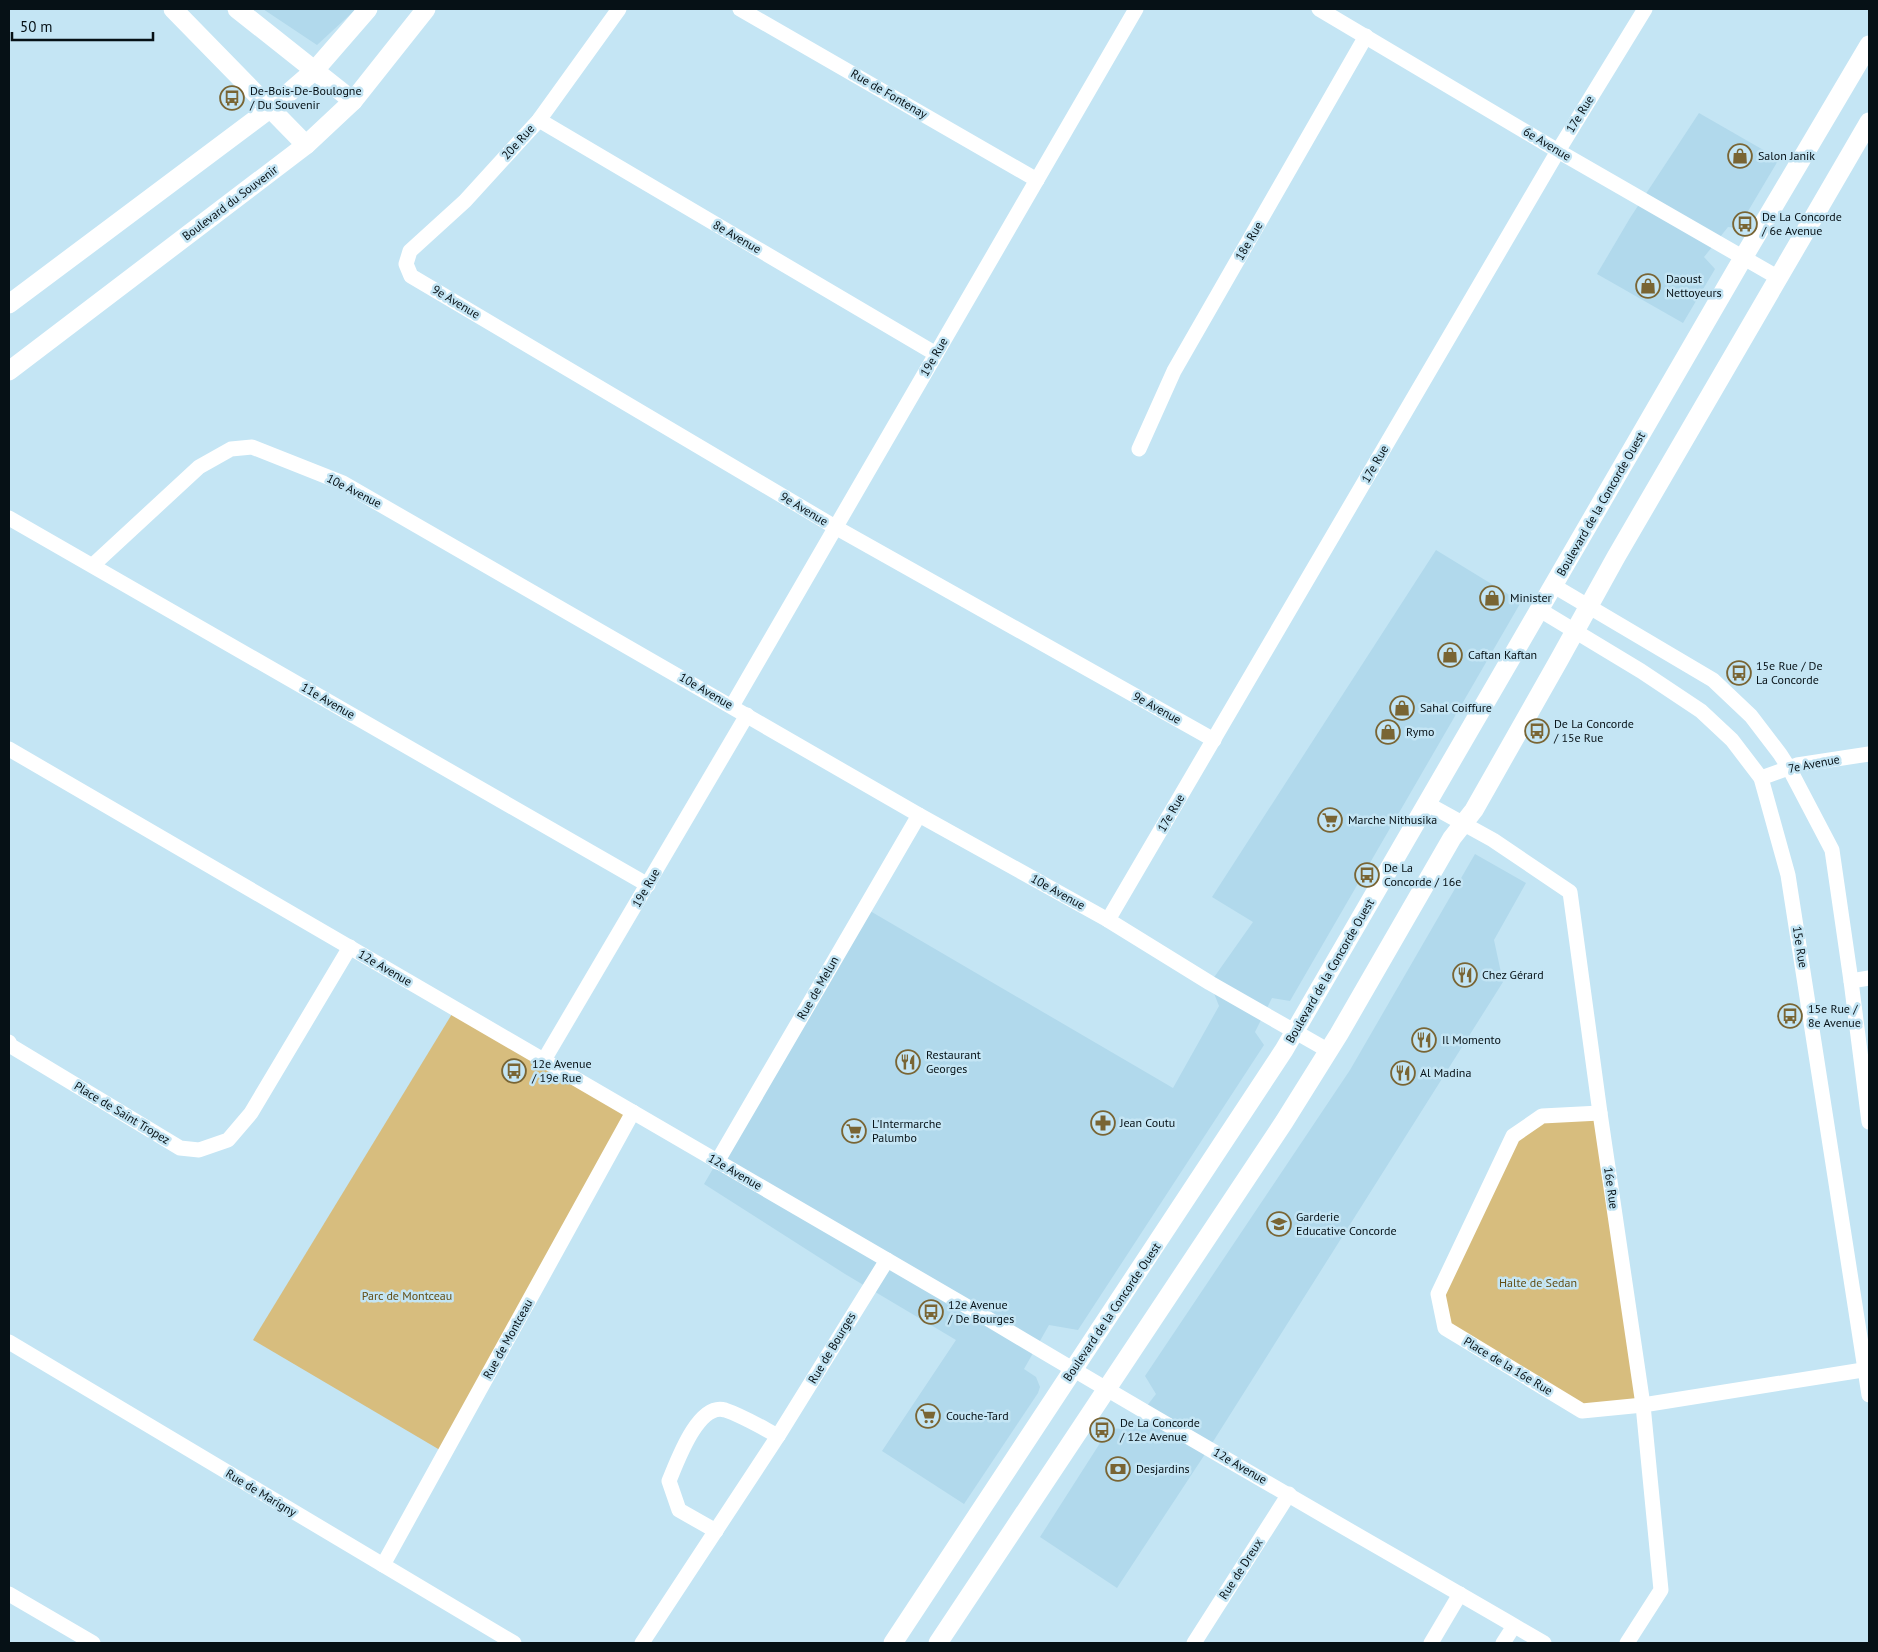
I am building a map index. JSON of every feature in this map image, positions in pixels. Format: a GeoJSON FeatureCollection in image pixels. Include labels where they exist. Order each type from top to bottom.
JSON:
{"type":"FeatureCollection","features":[{"type":"Feature","properties":{"kind":"street"},"geometry":{"type":"LineString","coordinates":[[173,9],[272,108],[306,145]]}},
{"type":"Feature","properties":{"kind":"street"},"geometry":{"type":"LineString","coordinates":[[237,9],[353,101]]}},
{"type":"Feature","properties":{"kind":"street"},"geometry":{"type":"LineString","coordinates":[[9,304],[272,108],[315,70],[368,9]]}},
{"type":"Feature","properties":{"kind":"street","name":"Boulevard du Souvenir"},"geometry":{"type":"LineString","coordinates":[[9,371],[306,145],[353,101],[426,9]]}},
{"type":"Feature","properties":{"kind":"street","name":"20e Rue"},"geometry":{"type":"LineString","coordinates":[[406,264],[410,251],[466,202],[539,120],[619,9]]}},
{"type":"Feature","properties":{"kind":"street","name":"Rue de Fontenay"},"geometry":{"type":"LineString","coordinates":[[740,9],[1037,180]]}},
{"type":"Feature","properties":{"kind":"street","name":"19e Rue"},"geometry":{"type":"LineString","coordinates":[[732,706],[1136,9]]}},
{"type":"Feature","properties":{"kind":"street","name":"6e Avenue"},"geometry":{"type":"LineString","coordinates":[[1319,9],[1558,151],[1777,277]]}},
{"type":"Feature","properties":{"kind":"street","name":"17e Rue"},"geometry":{"type":"LineString","coordinates":[[1108,920],[1558,151],[1645,9]]}},
{"type":"Feature","properties":{"kind":"street","name":"18e Rue"},"geometry":{"type":"LineString","coordinates":[[1139,449],[1174,371],[1366,36]]}},
{"type":"Feature","properties":{"kind":"street","name":"Boulevard de la Concorde Ouest"},"geometry":{"type":"LineString","coordinates":[[893,1643],[1161,1238],[1294,1032],[1743,258],[1869,45]]}},
{"type":"Feature","properties":{"kind":"street","name":"8e Avenue"},"geometry":{"type":"LineString","coordinates":[[539,120],[936,354]]}},
{"type":"Feature","properties":{"kind":"street"},"geometry":{"type":"LineString","coordinates":[[938,1643],[1279,1130],[1328,1051],[1452,838],[1474,810],[1616,557],[1777,277],[1869,122]]}},
{"type":"Feature","properties":{"kind":"street","name":"9e Avenue"},"geometry":{"type":"LineString","coordinates":[[406,264],[411,276],[835,527],[1214,740]]}},
{"type":"Feature","properties":{"kind":"street","name":"10e Avenue"},"geometry":{"type":"LineString","coordinates":[[93,565],[199,467],[231,449],[252,447],[343,483],[919,815],[1108,920],[1210,984],[1328,1051]]}},
{"type":"Feature","properties":{"kind":"street","name":"11e Avenue"},"geometry":{"type":"LineString","coordinates":[[9,518],[648,884]]}},
{"type":"Feature","properties":{"kind":"street"},"geometry":{"type":"LineString","coordinates":[[1554,586],[1713,680],[1751,716],[1789,768],[1832,850],[1869,1122]]}},
{"type":"Feature","properties":{"kind":"street","name":"15e Rue"},"geometry":{"type":"LineString","coordinates":[[1540,610],[1641,671],[1701,711],[1732,740],[1761,778],[1788,875],[1867,1369],[1869,1395]]}},
{"type":"Feature","properties":{"kind":"street","name":"19e Rue"},"geometry":{"type":"LineString","coordinates":[[544,1060],[747,715]]}},
{"type":"Feature","properties":{"kind":"street","name":"12e Avenue"},"geometry":{"type":"LineString","coordinates":[[9,749],[633,1112],[1073,1371],[1289,1494],[1544,1643]]}},
{"type":"Feature","properties":{"kind":"street","name":"7e Avenue"},"geometry":{"type":"LineString","coordinates":[[1761,778],[1806,763],[1869,754]]}},
{"type":"Feature","properties":{"kind":"street","name":"16e Rue"},"geometry":{"type":"LineString","coordinates":[[1426,803],[1493,840],[1570,892],[1643,1406],[1661,1590],[1628,1643]]}},
{"type":"Feature","properties":{"kind":"street","name":"Rue de Melun"},"geometry":{"type":"LineString","coordinates":[[718,1162],[919,815]]}},
{"type":"Feature","properties":{"kind":"street","name":"Place de Saint Tropez"},"geometry":{"type":"LineString","coordinates":[[9,1042],[11,1046],[180,1148],[199,1150],[228,1140],[251,1113],[350,947]]}},
{"type":"Feature","properties":{"kind":"street"},"geometry":{"type":"LineString","coordinates":[[1851,981],[1869,978]]}},
{"type":"Feature","properties":{"kind":"street","name":"Rue de Montceau"},"geometry":{"type":"LineString","coordinates":[[383,1565],[633,1112]]}},
{"type":"Feature","properties":{"kind":"street","name":"Place de la 16e Rue"},"geometry":{"type":"LineString","coordinates":[[1600,1113],[1542,1116],[1513,1136],[1438,1294],[1445,1328],[1582,1411],[1643,1406],[1867,1369]]}},
{"type":"Feature","properties":{"kind":"street","name":"Rue de Bourges"},"geometry":{"type":"LineString","coordinates":[[642,1643],[778,1436],[886,1260]]}},
{"type":"Feature","properties":{"kind":"street","name":"Rue de Marigny"},"geometry":{"type":"LineString","coordinates":[[9,1342],[514,1643]]}},
{"type":"Feature","properties":{"kind":"street"},"geometry":{"type":"LineString","coordinates":[[716,1530],[679,1510],[669,1481],[694,1427],[712,1411],[724,1409],[778,1436]]}},
{"type":"Feature","properties":{"kind":"street","name":"Rue de Dreux"},"geometry":{"type":"LineString","coordinates":[[1194,1643],[1289,1494]]}},
{"type":"Feature","properties":{"kind":"street"},"geometry":{"type":"LineString","coordinates":[[9,1594],[93,1643]]}},
{"type":"Feature","properties":{"kind":"street"},"geometry":{"type":"LineString","coordinates":[[1431,1643],[1460,1594]]}},
{"type":"Feature","properties":{"kind":"street"},"geometry":{"type":"LineString","coordinates":[[1503,1643],[1514,1626]]}},
{"type":"Feature","properties":{"kind":"shaded area"},"geometry":{"type":"Polygon","coordinates":[[[263,9],[356,9],[317,45],[263,9]]]}},
{"type":"Feature","properties":{"kind":"shaded area"},"geometry":{"type":"Polygon","coordinates":[[[1699,113],[1779,159],[1738,228],[1728,227],[1704,257],[1715,269],[1683,323],[1597,274],[1630,218],[1699,113]]]}},
{"type":"Feature","properties":{"kind":"shaded area"},"geometry":{"type":"Polygon","coordinates":[[[1436,550],[1521,602],[1290,1001],[1272,998],[1255,1032],[1264,1045],[1078,1330],[1049,1325],[1024,1369],[1036,1377],[1040,1387],[1038,1393],[964,1504],[882,1451],[956,1340],[845,1274],[704,1184],[865,908],[1173,1088],[1219,1006],[1210,983],[1253,922],[1212,897],[1436,550]]]}},
{"type":"Feature","properties":{"kind":"shaded area"},"geometry":{"type":"Polygon","coordinates":[[[1475,854],[1526,883],[1494,940],[1503,982],[1209,1448],[1117,1588],[1040,1537],[1109,1429],[1130,1428],[1156,1394],[1145,1376],[1350,1070],[1475,854]]]}},
{"type":"Feature","properties":{"kind":"green space","name":"Parc de Montceau"},"geometry":{"type":"Polygon","coordinates":[[[455,1009],[633,1112],[445,1453],[253,1340],[455,1009]]]}},
{"type":"Feature","properties":{"kind":"green space","name":"Halte de Sedan"},"geometry":{"type":"Polygon","coordinates":[[[1600,1113],[1643,1405],[1582,1411],[1445,1328],[1438,1294],[1513,1136],[1542,1116],[1600,1113]]]}},
{"type":"Feature","properties":{"kind":"place","name":"De-Bois-De-Boulogne / Du Souvenir"},"geometry":{"type":"Point","coordinates":[232,98]}},
{"type":"Feature","properties":{"kind":"place","name":"Salon Janik"},"geometry":{"type":"Point","coordinates":[1740,156]}},
{"type":"Feature","properties":{"kind":"place","name":"De La Concorde / 6e Avenue"},"geometry":{"type":"Point","coordinates":[1745,224]}},
{"type":"Feature","properties":{"kind":"place","name":"Daoust Nettoyeurs"},"geometry":{"type":"Point","coordinates":[1648,286]}},
{"type":"Feature","properties":{"kind":"place","name":"Minister"},"geometry":{"type":"Point","coordinates":[1492,598]}},
{"type":"Feature","properties":{"kind":"place","name":"Caftan Kaftan"},"geometry":{"type":"Point","coordinates":[1450,655]}},
{"type":"Feature","properties":{"kind":"place","name":"15e Rue / De La Concorde"},"geometry":{"type":"Point","coordinates":[1739,673]}},
{"type":"Feature","properties":{"kind":"place","name":"Sahal Coiffure"},"geometry":{"type":"Point","coordinates":[1402,708]}},
{"type":"Feature","properties":{"kind":"place","name":"De La Concorde / 15e Rue"},"geometry":{"type":"Point","coordinates":[1537,731]}},
{"type":"Feature","properties":{"kind":"place","name":"Rymo"},"geometry":{"type":"Point","coordinates":[1388,732]}},
{"type":"Feature","properties":{"kind":"place","name":"Marche Nithusika"},"geometry":{"type":"Point","coordinates":[1330,820]}},
{"type":"Feature","properties":{"kind":"place","name":"De La Concorde / 16e"},"geometry":{"type":"Point","coordinates":[1367,875]}},
{"type":"Feature","properties":{"kind":"place","name":"Chez Gérard"},"geometry":{"type":"Point","coordinates":[1465,975]}},
{"type":"Feature","properties":{"kind":"place","name":"15e Rue / 8e Avenue"},"geometry":{"type":"Point","coordinates":[1790,1016]}},
{"type":"Feature","properties":{"kind":"place","name":"Il Momento"},"geometry":{"type":"Point","coordinates":[1424,1040]}},
{"type":"Feature","properties":{"kind":"place","name":"Restaurant Georges"},"geometry":{"type":"Point","coordinates":[908,1062]}},
{"type":"Feature","properties":{"kind":"place","name":"12e Avenue / 19e Rue"},"geometry":{"type":"Point","coordinates":[514,1071]}},
{"type":"Feature","properties":{"kind":"place","name":"Al Madina"},"geometry":{"type":"Point","coordinates":[1403,1073]}},
{"type":"Feature","properties":{"kind":"place","name":"Jean Coutu"},"geometry":{"type":"Point","coordinates":[1103,1123]}},
{"type":"Feature","properties":{"kind":"place","name":"L'Intermarche Palumbo"},"geometry":{"type":"Point","coordinates":[854,1131]}},
{"type":"Feature","properties":{"kind":"place","name":"Garderie Educative Concorde"},"geometry":{"type":"Point","coordinates":[1279,1224]}},
{"type":"Feature","properties":{"kind":"place","name":"12e Avenue / De Bourges"},"geometry":{"type":"Point","coordinates":[931,1312]}},
{"type":"Feature","properties":{"kind":"place","name":"Couche-Tard"},"geometry":{"type":"Point","coordinates":[928,1416]}},
{"type":"Feature","properties":{"kind":"place","name":"De La Concorde / 12e Avenue"},"geometry":{"type":"Point","coordinates":[1102,1430]}},
{"type":"Feature","properties":{"kind":"place","name":"Desjardins"},"geometry":{"type":"Point","coordinates":[1118,1469]}}]}
